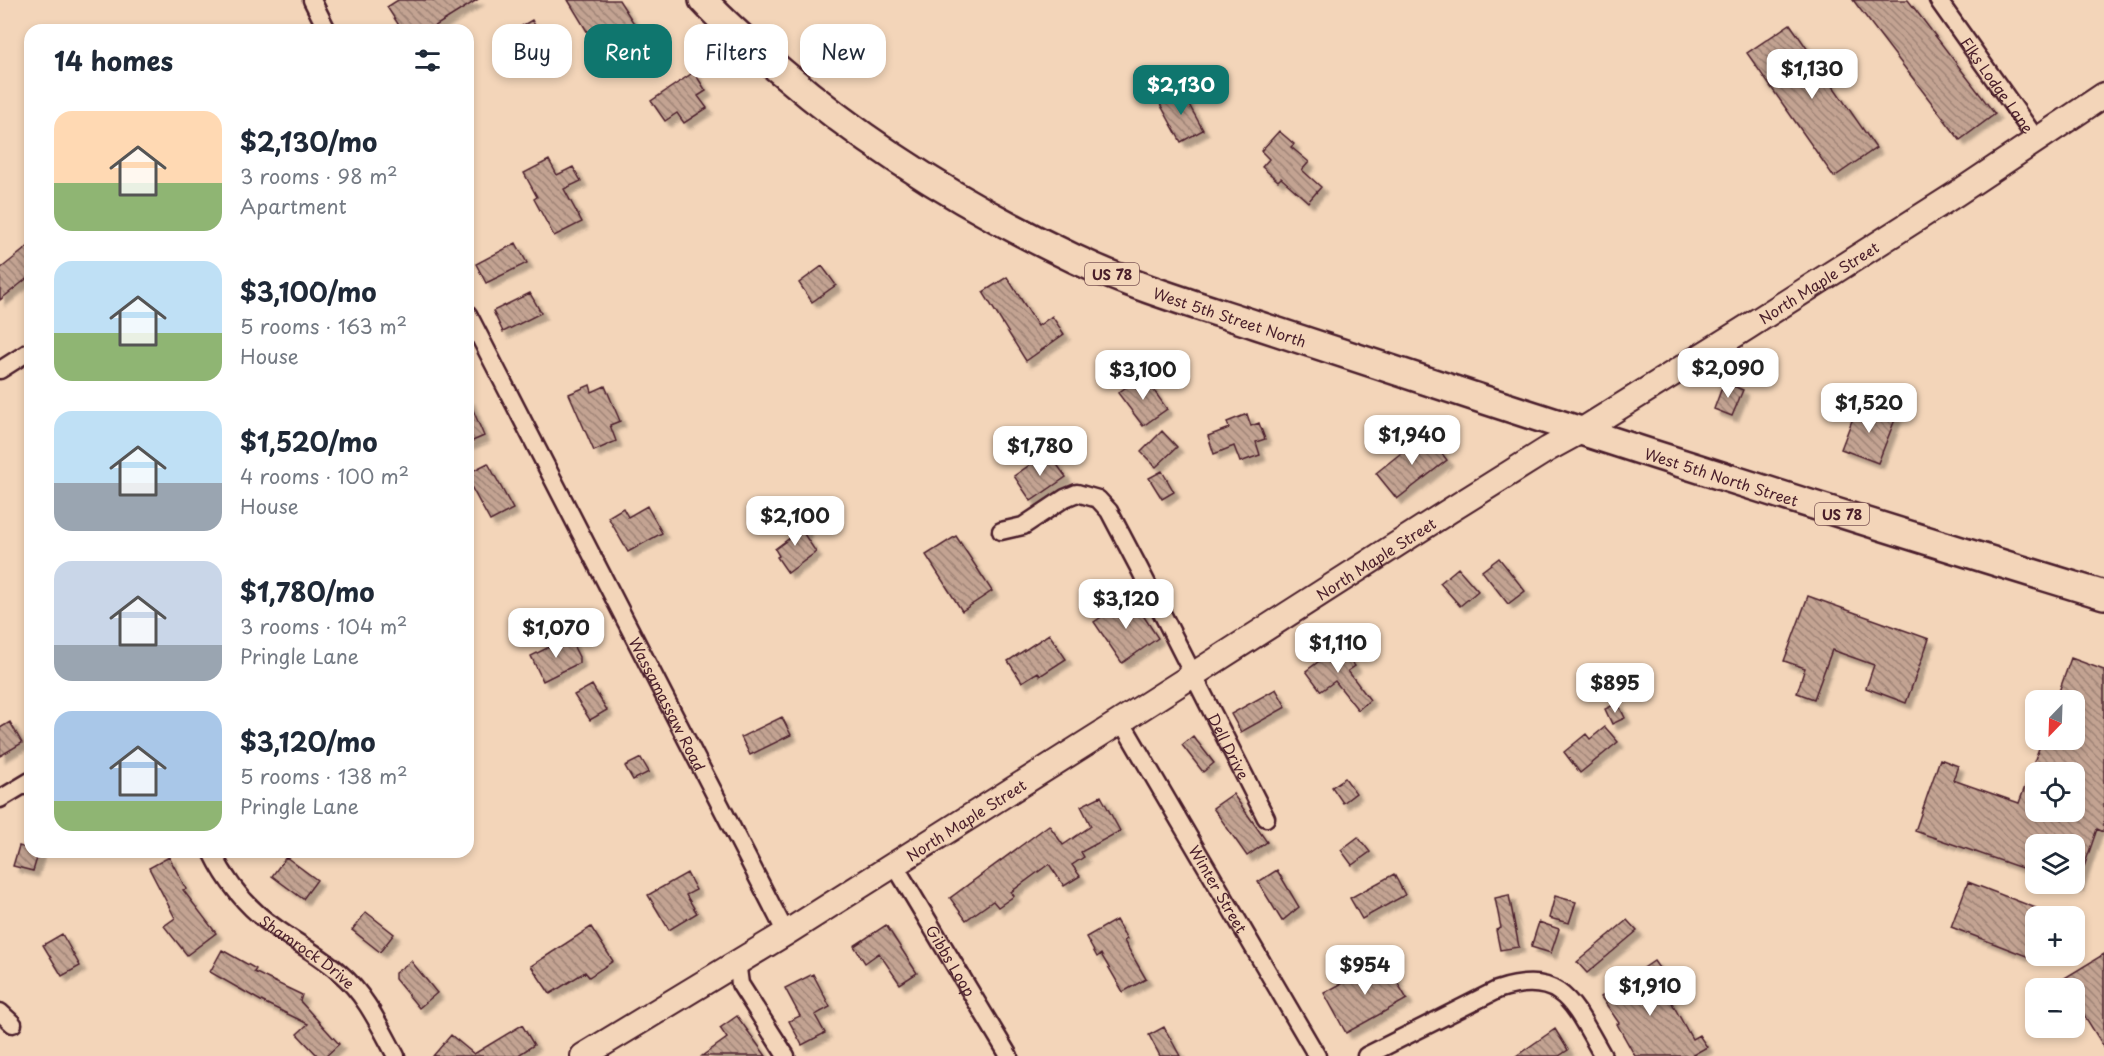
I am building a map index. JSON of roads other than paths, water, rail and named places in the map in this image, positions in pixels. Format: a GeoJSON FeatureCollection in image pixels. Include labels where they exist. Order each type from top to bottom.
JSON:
{"type":"FeatureCollection","features":[{"type":"Feature","properties":{"kind":"main road","name":"West 5th Street North"},"geometry":{"type":"LineString","coordinates":[[703,0],[763,57],[863,136],[948,192],[1076,259],[1164,295],[1581,431]]}},
{"type":"Feature","properties":{"kind":"main road","name":"West 5th North Street"},"geometry":{"type":"LineString","coordinates":[[1581,431],[2104,595]]}},
{"type":"Feature","properties":{"kind":"street"},"geometry":{"type":"LineString","coordinates":[[312,0],[324,24]]}},
{"type":"Feature","properties":{"kind":"street","name":"Elks Lodge Lane"},"geometry":{"type":"LineString","coordinates":[[1938,0],[2037,140]]}},
{"type":"Feature","properties":{"kind":"street","name":"North Maple Street"},"geometry":{"type":"LineString","coordinates":[[583,1056],[786,933],[1449,511],[1581,431],[1946,200],[2104,95]]}},
{"type":"Feature","properties":{"kind":"street","name":"Wassamassaw Road"},"geometry":{"type":"LineString","coordinates":[[474,326],[786,933]]}},
{"type":"Feature","properties":{"kind":"street"},"geometry":{"type":"LineString","coordinates":[[0,370],[24,355]]}},
{"type":"Feature","properties":{"kind":"street","name":"Dell Drive"},"geometry":{"type":"LineString","coordinates":[[1001,531],[1023,526],[1065,498],[1077,493],[1098,499],[1109,511],[1266,818]]}},
{"type":"Feature","properties":{"kind":"street","name":"Winter Street"},"geometry":{"type":"LineString","coordinates":[[1121,721],[1317,1056]]}},
{"type":"Feature","properties":{"kind":"street"},"geometry":{"type":"LineString","coordinates":[[0,799],[24,785]]}},
{"type":"Feature","properties":{"kind":"street","name":"Shamrock Drive"},"geometry":{"type":"LineString","coordinates":[[216,858],[233,888],[246,903],[276,928],[325,961],[355,987],[396,1056]]}},
{"type":"Feature","properties":{"kind":"street","name":"Gibbs Loop"},"geometry":{"type":"LineString","coordinates":[[894,864],[1009,1056]]}},
{"type":"Feature","properties":{"kind":"street"},"geometry":{"type":"LineString","coordinates":[[737,961],[740,984],[786,1056]]}},
{"type":"Feature","properties":{"kind":"street"},"geometry":{"type":"LineString","coordinates":[[1366,1056],[1497,990],[1518,983],[1538,983],[1553,987],[1569,999],[1603,1056]]}},
{"type":"Feature","properties":{"kind":"street"},"geometry":{"type":"LineString","coordinates":[[0,1012],[13,1024]]}}]}
